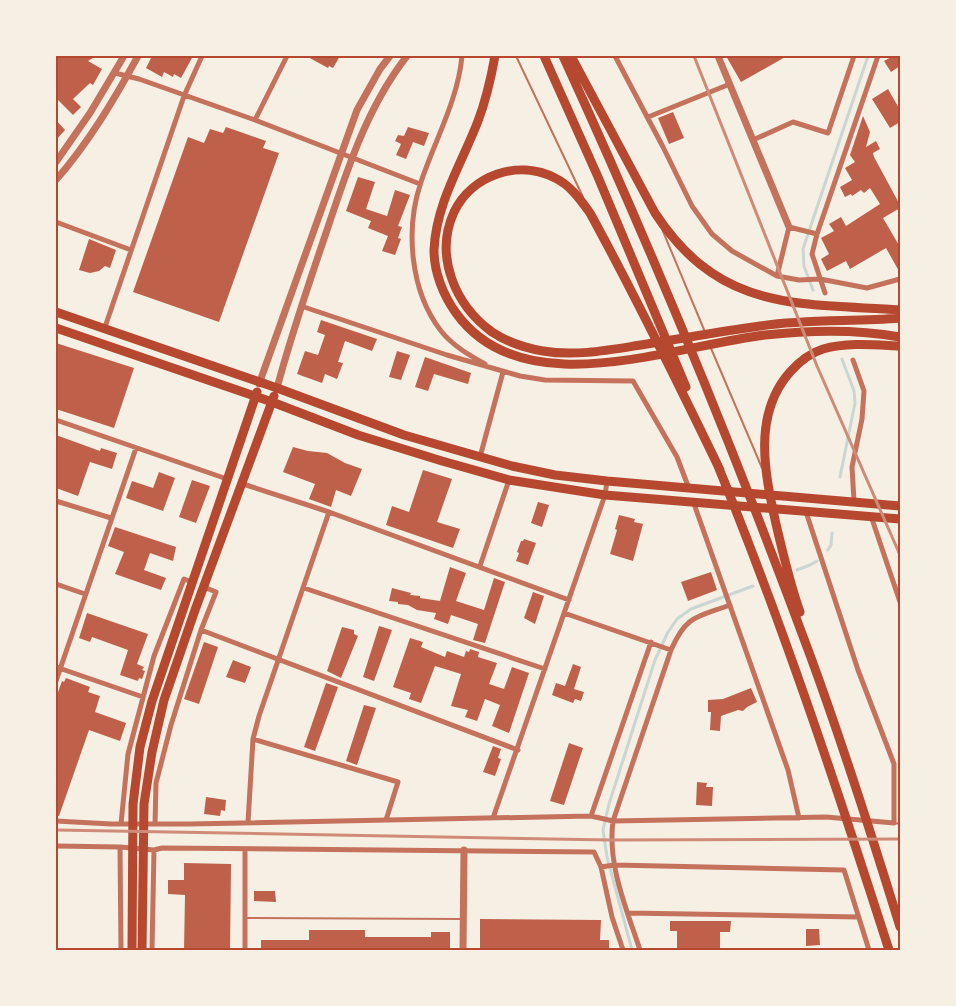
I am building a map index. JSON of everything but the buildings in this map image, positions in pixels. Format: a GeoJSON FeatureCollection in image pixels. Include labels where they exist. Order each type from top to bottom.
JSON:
{"type":"FeatureCollection","features":[{"type":"Feature","properties":{"kind":"highway"},"geometry":{"type":"LineString","coordinates":[[495,56],[488,93],[479,120],[440,215],[435,234],[434,252],[436,271],[450,305],[467,326],[488,343],[504,352],[527,360],[549,364],[574,364],[631,359],[737,339],[791,333],[822,331],[900,337]]}},
{"type":"Feature","properties":{"kind":"highway"},"geometry":{"type":"LineString","coordinates":[[543,56],[652,317],[744,527],[839,795],[889,951]]}},
{"type":"Feature","properties":{"kind":"highway"},"geometry":{"type":"LineString","coordinates":[[563,56],[696,363],[740,471],[811,657],[858,793],[900,927]]}},
{"type":"Feature","properties":{"kind":"highway"},"geometry":{"type":"LineString","coordinates":[[571,56],[655,213],[669,233],[699,264],[718,278],[758,296],[780,301],[900,310]]}},
{"type":"Feature","properties":{"kind":"highway"},"geometry":{"type":"LineString","coordinates":[[652,317],[590,213],[568,187],[556,178],[541,172],[526,170],[510,170],[496,174],[471,190],[455,211],[447,239],[448,268],[453,284],[469,310],[493,333],[509,341],[546,351],[624,348],[762,325],[900,318]]}},
{"type":"Feature","properties":{"kind":"highway"},"geometry":{"type":"LineString","coordinates":[[56,312],[259,384],[277,388],[404,435],[480,458],[555,475],[607,481],[688,486],[900,506]]}},
{"type":"Feature","properties":{"kind":"highway"},"geometry":{"type":"LineString","coordinates":[[56,328],[398,448],[509,480],[605,495],[900,519]]}},
{"type":"Feature","properties":{"kind":"highway"},"geometry":{"type":"LineString","coordinates":[[858,793],[845,742],[799,609],[778,532],[766,478],[764,444],[768,414],[776,391],[796,365],[821,350],[838,346],[900,346]]}},
{"type":"Feature","properties":{"kind":"highway"},"geometry":{"type":"LineString","coordinates":[[132,951],[133,804],[148,699],[192,582],[259,384]]}},
{"type":"Feature","properties":{"kind":"highway"},"geometry":{"type":"LineString","coordinates":[[142,951],[144,804],[152,752],[164,700],[277,388]]}},
{"type":"Feature","properties":{"kind":"street"},"geometry":{"type":"LineString","coordinates":[[56,162],[90,113],[124,56]]}},
{"type":"Feature","properties":{"kind":"street"},"geometry":{"type":"LineString","coordinates":[[56,180],[97,127],[138,56]]}},
{"type":"Feature","properties":{"kind":"street"},"geometry":{"type":"LineString","coordinates":[[104,330],[184,96],[202,56]]}},
{"type":"Feature","properties":{"kind":"street"},"geometry":{"type":"LineString","coordinates":[[255,120],[287,56]]}},
{"type":"Feature","properties":{"kind":"street"},"geometry":{"type":"LineString","coordinates":[[259,384],[357,110],[390,56]]}},
{"type":"Feature","properties":{"kind":"street"},"geometry":{"type":"LineString","coordinates":[[277,388],[301,306],[351,159],[370,115],[392,74],[407,56]]}},
{"type":"Feature","properties":{"kind":"street"},"geometry":{"type":"LineString","coordinates":[[462,56],[461,72],[452,102],[443,120],[420,184],[412,228],[414,271],[424,302],[442,332],[457,347],[495,369]]}},
{"type":"Feature","properties":{"kind":"street"},"geometry":{"type":"LineString","coordinates":[[615,56],[692,206],[712,234],[732,251],[777,276],[799,280],[818,279],[867,288],[900,279]]}},
{"type":"Feature","properties":{"kind":"street"},"geometry":{"type":"LineString","coordinates":[[718,56],[789,227],[777,276]]}},
{"type":"Feature","properties":{"kind":"street"},"geometry":{"type":"LineString","coordinates":[[753,140],[793,122],[828,133],[854,56]]}},
{"type":"Feature","properties":{"kind":"street"},"geometry":{"type":"LineString","coordinates":[[825,293],[818,279],[812,254],[815,234],[878,56]]}},
{"type":"Feature","properties":{"kind":"street"},"geometry":{"type":"LineString","coordinates":[[115,73],[255,120],[420,184]]}},
{"type":"Feature","properties":{"kind":"street"},"geometry":{"type":"LineString","coordinates":[[648,117],[730,84]]}},
{"type":"Feature","properties":{"kind":"street"},"geometry":{"type":"LineString","coordinates":[[56,222],[131,250]]}},
{"type":"Feature","properties":{"kind":"street"},"geometry":{"type":"LineString","coordinates":[[789,227],[815,234]]}},
{"type":"Feature","properties":{"kind":"street"},"geometry":{"type":"LineString","coordinates":[[301,306],[503,372],[545,380],[633,381],[677,457],[688,486]]}},
{"type":"Feature","properties":{"kind":"street"},"geometry":{"type":"LineString","coordinates":[[853,360],[864,391],[862,419],[852,467],[854,501]]}},
{"type":"Feature","properties":{"kind":"street"},"geometry":{"type":"LineString","coordinates":[[480,458],[503,372]]}},
{"type":"Feature","properties":{"kind":"street"},"geometry":{"type":"LineString","coordinates":[[56,420],[227,479]]}},
{"type":"Feature","properties":{"kind":"street"},"geometry":{"type":"LineString","coordinates":[[56,681],[58,668],[136,448]]}},
{"type":"Feature","properties":{"kind":"street"},"geometry":{"type":"LineString","coordinates":[[480,566],[509,480]]}},
{"type":"Feature","properties":{"kind":"street"},"geometry":{"type":"LineString","coordinates":[[493,818],[605,495],[607,481]]}},
{"type":"Feature","properties":{"kind":"street"},"geometry":{"type":"LineString","coordinates":[[243,484],[329,512],[569,600]]}},
{"type":"Feature","properties":{"kind":"street"},"geometry":{"type":"LineString","coordinates":[[56,501],[111,518]]}},
{"type":"Feature","properties":{"kind":"street"},"geometry":{"type":"LineString","coordinates":[[693,501],[772,720],[788,770],[799,818]]}},
{"type":"Feature","properties":{"kind":"street"},"geometry":{"type":"LineString","coordinates":[[248,822],[253,739],[258,716],[329,512]]}},
{"type":"Feature","properties":{"kind":"street"},"geometry":{"type":"LineString","coordinates":[[56,821],[155,824],[593,816],[611,821],[826,818],[897,823],[894,764],[858,670],[806,512]]}},
{"type":"Feature","properties":{"kind":"street"},"geometry":{"type":"LineString","coordinates":[[871,516],[900,602]]}},
{"type":"Feature","properties":{"kind":"street"},"geometry":{"type":"LineString","coordinates":[[56,584],[85,594]]}},
{"type":"Feature","properties":{"kind":"street"},"geometry":{"type":"LineString","coordinates":[[155,824],[156,783],[171,725],[201,630],[216,592],[204,587]]}},
{"type":"Feature","properties":{"kind":"street"},"geometry":{"type":"LineString","coordinates":[[304,588],[545,669]]}},
{"type":"Feature","properties":{"kind":"street"},"geometry":{"type":"LineString","coordinates":[[640,951],[614,864],[610,840],[611,821],[668,649],[687,622],[729,602]]}},
{"type":"Feature","properties":{"kind":"street"},"geometry":{"type":"LineString","coordinates":[[564,613],[668,649]]}},
{"type":"Feature","properties":{"kind":"street"},"geometry":{"type":"LineString","coordinates":[[201,630],[518,750]]}},
{"type":"Feature","properties":{"kind":"street"},"geometry":{"type":"LineString","coordinates":[[593,816],[654,643]]}},
{"type":"Feature","properties":{"kind":"street"},"geometry":{"type":"LineString","coordinates":[[58,668],[148,699],[128,754],[121,824]]}},
{"type":"Feature","properties":{"kind":"street"},"geometry":{"type":"LineString","coordinates":[[851,674],[858,670]]}},
{"type":"Feature","properties":{"kind":"street"},"geometry":{"type":"LineString","coordinates":[[253,739],[398,782],[386,820]]}},
{"type":"Feature","properties":{"kind":"street"},"geometry":{"type":"LineString","coordinates":[[56,846],[154,850],[162,848],[594,852],[601,867],[622,951]]}},
{"type":"Feature","properties":{"kind":"street"},"geometry":{"type":"LineString","coordinates":[[120,847],[121,951]]}},
{"type":"Feature","properties":{"kind":"street"},"geometry":{"type":"LineString","coordinates":[[152,951],[154,850]]}},
{"type":"Feature","properties":{"kind":"street"},"geometry":{"type":"LineString","coordinates":[[245,850],[245,951]]}},
{"type":"Feature","properties":{"kind":"street"},"geometry":{"type":"LineString","coordinates":[[463,951],[464,850]]}},
{"type":"Feature","properties":{"kind":"street"},"geometry":{"type":"LineString","coordinates":[[601,867],[614,864],[844,870],[869,951]]}},
{"type":"Feature","properties":{"kind":"street"},"geometry":{"type":"LineString","coordinates":[[628,913],[858,917]]}},
{"type":"Feature","properties":{"kind":"lane"},"geometry":{"type":"LineString","coordinates":[[516,56],[590,213]]}},
{"type":"Feature","properties":{"kind":"lane"},"geometry":{"type":"LineString","coordinates":[[655,213],[766,478]]}},
{"type":"Feature","properties":{"kind":"lane"},"geometry":{"type":"LineString","coordinates":[[245,918],[464,919]]}},
{"type":"Feature","properties":{"kind":"waterway"},"geometry":{"type":"LineString","coordinates":[[813,290],[804,266],[803,249],[868,56]]}},
{"type":"Feature","properties":{"kind":"waterway"},"geometry":{"type":"LineString","coordinates":[[840,477],[855,403],[854,391],[842,359]]}},
{"type":"Feature","properties":{"kind":"waterway"},"geometry":{"type":"LineString","coordinates":[[828,550],[832,533]]}},
{"type":"Feature","properties":{"kind":"waterway"},"geometry":{"type":"LineString","coordinates":[[797,570],[817,561]]}},
{"type":"Feature","properties":{"kind":"waterway"},"geometry":{"type":"LineString","coordinates":[[632,950],[607,857],[603,830],[609,804],[655,660],[677,619],[691,609],[753,586]]}},
{"type":"Feature","properties":{"kind":"railway"},"geometry":{"type":"LineString","coordinates":[[694,56],[817,366],[900,555]]}},
{"type":"Feature","properties":{"kind":"railway"},"geometry":{"type":"LineString","coordinates":[[56,830],[610,840],[900,839]]}}]}
